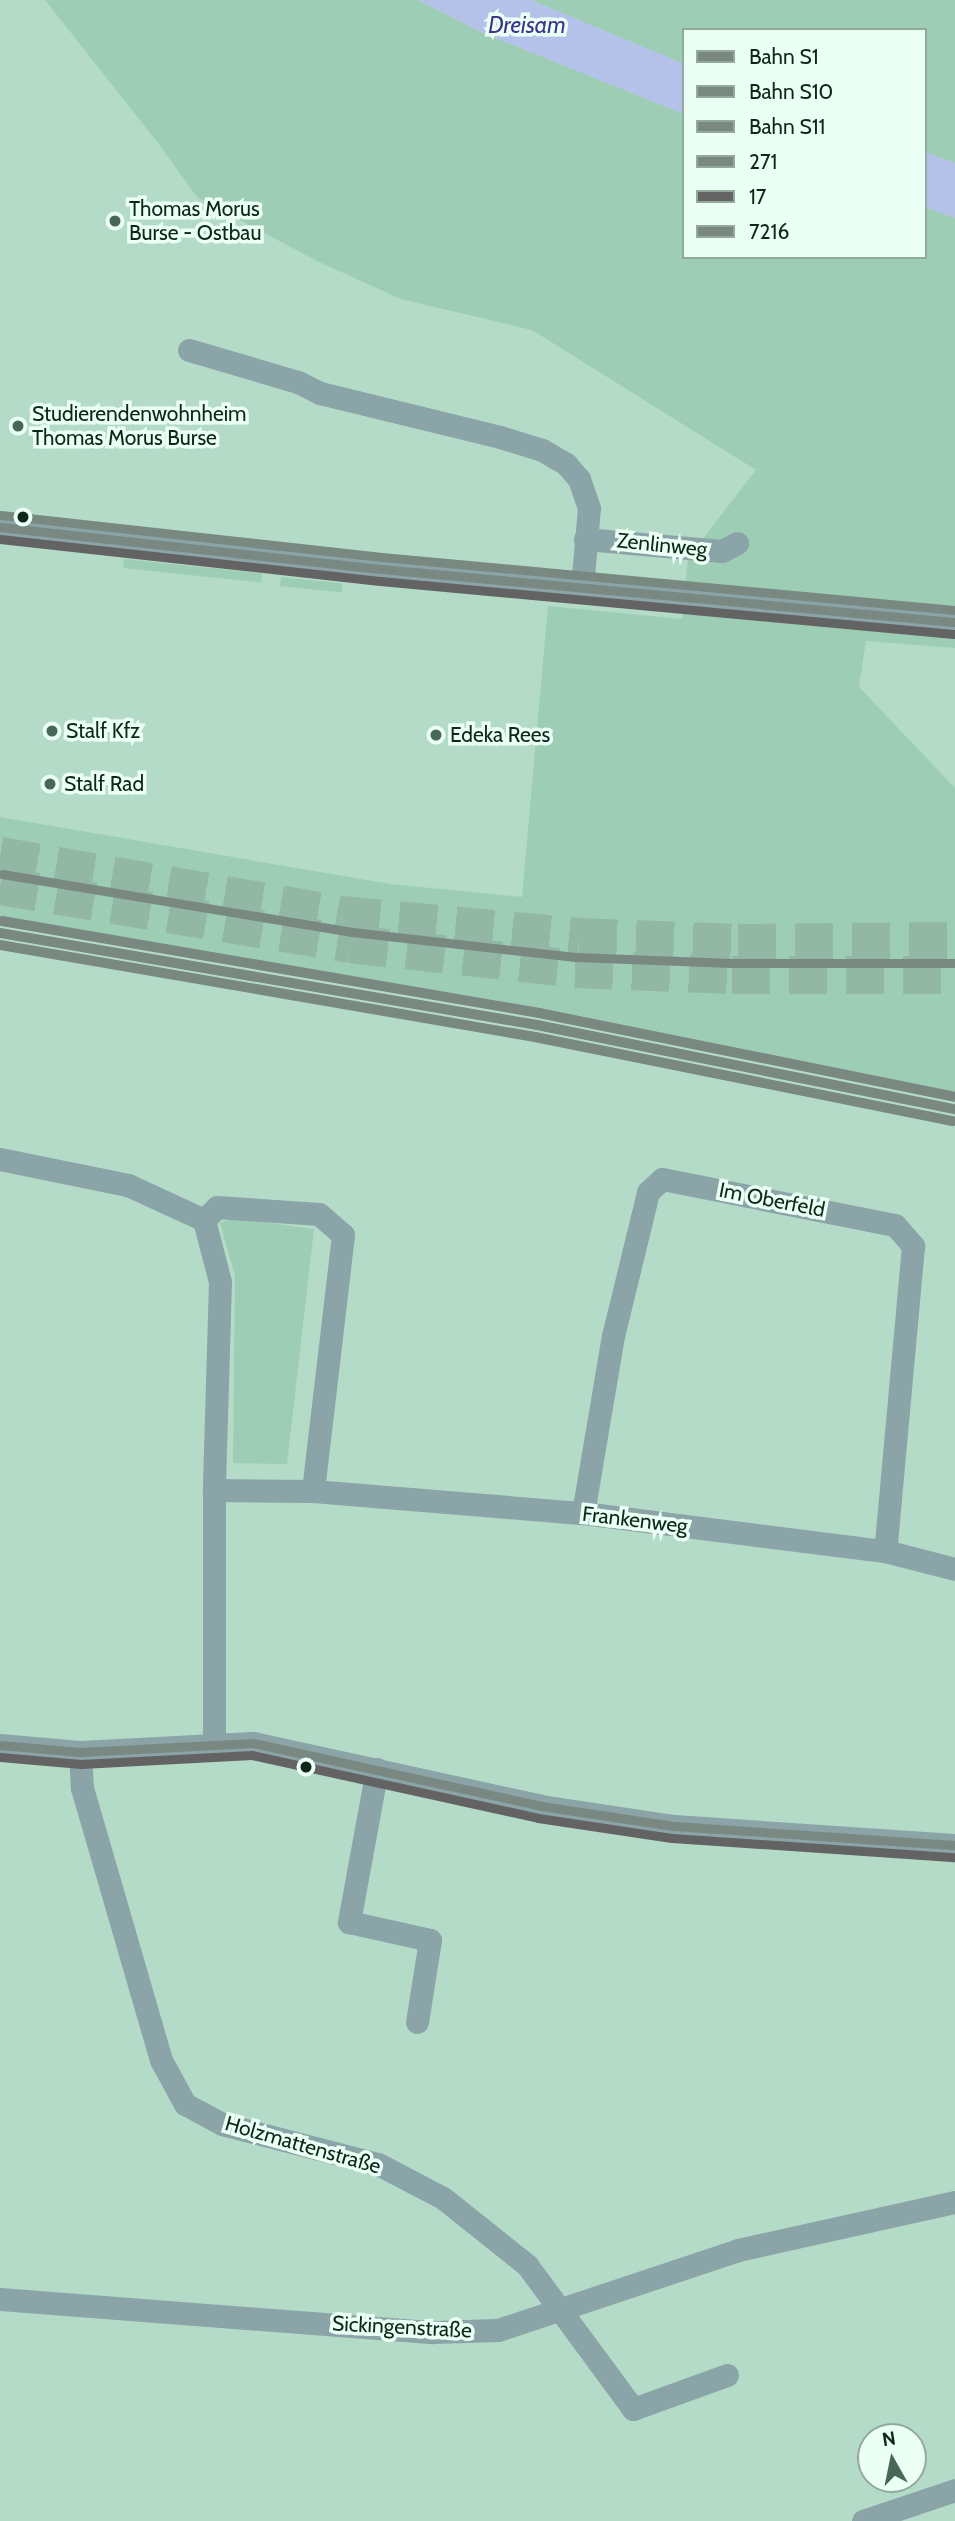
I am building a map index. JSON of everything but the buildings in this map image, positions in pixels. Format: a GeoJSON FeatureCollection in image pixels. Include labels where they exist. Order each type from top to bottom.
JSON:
{"type":"FeatureCollection","features":[{"type":"Feature","properties":{"kind":"street","name":"Zenlinweg"},"geometry":{"type":"LineString","coordinates":[[188,350],[298,382],[320,393],[542,450],[566,464],[579,479],[589,508],[582,587]]}},
{"type":"Feature","properties":{"kind":"street"},"geometry":{"type":"LineString","coordinates":[[0,527],[955,622]]}},
{"type":"Feature","properties":{"kind":"street","name":"Zenlinweg"},"geometry":{"type":"LineString","coordinates":[[585,539],[722,551],[737,543]]}},
{"type":"Feature","properties":{"kind":"street"},"geometry":{"type":"LineString","coordinates":[[0,1159],[128,1185],[211,1213],[319,1213],[343,1236],[313,1491]]}},
{"type":"Feature","properties":{"kind":"street","name":"Im Oberfeld"},"geometry":{"type":"LineString","coordinates":[[583,1513],[612,1336],[648,1192],[662,1179],[895,1225],[913,1246],[884,1551]]}},
{"type":"Feature","properties":{"kind":"street"},"geometry":{"type":"LineString","coordinates":[[211,1213],[220,1282],[214,1490],[214,1742]]}},
{"type":"Feature","properties":{"kind":"street","name":"Frankenweg"},"geometry":{"type":"LineString","coordinates":[[214,1490],[313,1491],[583,1513],[884,1551],[955,1569]]}},
{"type":"Feature","properties":{"kind":"street"},"geometry":{"type":"LineString","coordinates":[[0,1745],[79,1752],[214,1742],[279,1746],[541,1806],[674,1826],[955,1845]]}},
{"type":"Feature","properties":{"kind":"street","name":"Holzmattenstraße"},"geometry":{"type":"LineString","coordinates":[[79,1752],[82,1788],[161,2060],[185,2104],[222,2124],[379,2164],[443,2198],[527,2265],[633,2409],[727,2375]]}},
{"type":"Feature","properties":{"kind":"street"},"geometry":{"type":"LineString","coordinates":[[377,1769],[349,1922],[429,1940],[417,2022]]}},
{"type":"Feature","properties":{"kind":"street","name":"Sickingenstraße"},"geometry":{"type":"LineString","coordinates":[[0,2299],[433,2332],[498,2330],[738,2250],[955,2202]]}},
{"type":"Feature","properties":{"kind":"street"},"geometry":{"type":"LineString","coordinates":[[863,2521],[955,2490]]}},
{"type":"Feature","properties":{"kind":"green space"},"geometry":{"type":"Polygon","coordinates":[[[45,0],[418,0],[483,33],[682,113],[682,259],[927,259],[927,208],[955,218],[955,648],[866,641],[859,687],[955,788],[955,1099],[538,1016],[0,917],[0,817],[390,884],[522,897],[548,606],[682,619],[688,558],[756,470],[532,330],[401,299],[317,261],[197,197],[158,143],[45,0]]]}},
{"type":"Feature","properties":{"kind":"green space"},"geometry":{"type":"Polygon","coordinates":[[[531,0],[955,0],[955,163],[927,153],[927,28],[682,28],[682,63],[531,0]]]}},
{"type":"Feature","properties":{"kind":"green space"},"geometry":{"type":"Polygon","coordinates":[[[124,559],[262,574],[261,582],[123,568],[124,559]]]}},
{"type":"Feature","properties":{"kind":"green space"},"geometry":{"type":"Polygon","coordinates":[[[281,577],[343,583],[342,592],[280,586],[281,577]]]}},
{"type":"Feature","properties":{"kind":"green space"},"geometry":{"type":"Polygon","coordinates":[[[233,1218],[314,1229],[287,1464],[233,1463],[235,1276],[220,1223],[233,1218]]]}},
{"type":"Feature","properties":{"kind":"water","name":"Dreisam"},"geometry":{"type":"Polygon","coordinates":[[[418,0],[531,0],[682,63],[682,113],[483,33],[418,0]]]}},
{"type":"Feature","properties":{"kind":"water"},"geometry":{"type":"Polygon","coordinates":[[[927,153],[955,163],[955,218],[927,208],[927,153]]]}},
{"type":"Feature","properties":{"kind":"tunnel"},"geometry":{"type":"LineString","coordinates":[[0,856],[342,915],[579,937],[738,943],[955,941]]}},
{"type":"Feature","properties":{"kind":"tunnel"},"geometry":{"type":"LineString","coordinates":[[0,886],[350,944],[575,969],[732,975],[955,975]]}},
{"type":"Feature","properties":{"kind":"rail line","name":"S11"},"geometry":{"type":"LineString","coordinates":[[2,921],[539,1013],[955,1097]]}},
{"type":"Feature","properties":{"kind":"rail line","name":"S1"},"geometry":{"type":"LineString","coordinates":[[0,933],[537,1025],[955,1109]]}},
{"type":"Feature","properties":{"kind":"rail line","name":"S10"},"geometry":{"type":"LineString","coordinates":[[0,945],[535,1037],[953,1121]]}},
{"type":"Feature","properties":{"kind":"transit line","name":"7216"},"geometry":{"type":"LineString","coordinates":[[1,515],[382,557],[955,610]]}},
{"type":"Feature","properties":{"kind":"transit line","name":"271"},"geometry":{"type":"LineString","coordinates":[[0,527],[381,569],[955,622]]}},
{"type":"Feature","properties":{"kind":"transit line","name":"17"},"geometry":{"type":"LineString","coordinates":[[0,539],[380,581],[954,634]]}},
{"type":"Feature","properties":{"kind":"transit line","name":"7216"},"geometry":{"type":"LineString","coordinates":[[2,874],[352,932],[576,957],[732,963],[955,963]]}},
{"type":"Feature","properties":{"kind":"transit line","name":"271"},"geometry":{"type":"LineString","coordinates":[[0,1745],[80,1752],[253,1743],[541,1806],[674,1826],[955,1845]]}},
{"type":"Feature","properties":{"kind":"transit line","name":"17"},"geometry":{"type":"LineString","coordinates":[[0,1757],[81,1764],[252,1755],[538,1818],[672,1838],[954,1857]]}},
{"type":"Feature","properties":{"kind":"place","name":"Thomas Morus Burse - Ostbau"},"geometry":{"type":"Point","coordinates":[115,221]}},
{"type":"Feature","properties":{"kind":"place","name":"Studierendenwohnheim Thomas Morus Burse"},"geometry":{"type":"Point","coordinates":[18,426]}},
{"type":"Feature","properties":{"kind":"place","name":"Stalf Kfz"},"geometry":{"type":"Point","coordinates":[52,731]}},
{"type":"Feature","properties":{"kind":"place","name":"Edeka Rees"},"geometry":{"type":"Point","coordinates":[436,735]}},
{"type":"Feature","properties":{"kind":"place","name":"Stalf Rad"},"geometry":{"type":"Point","coordinates":[50,784]}}]}
